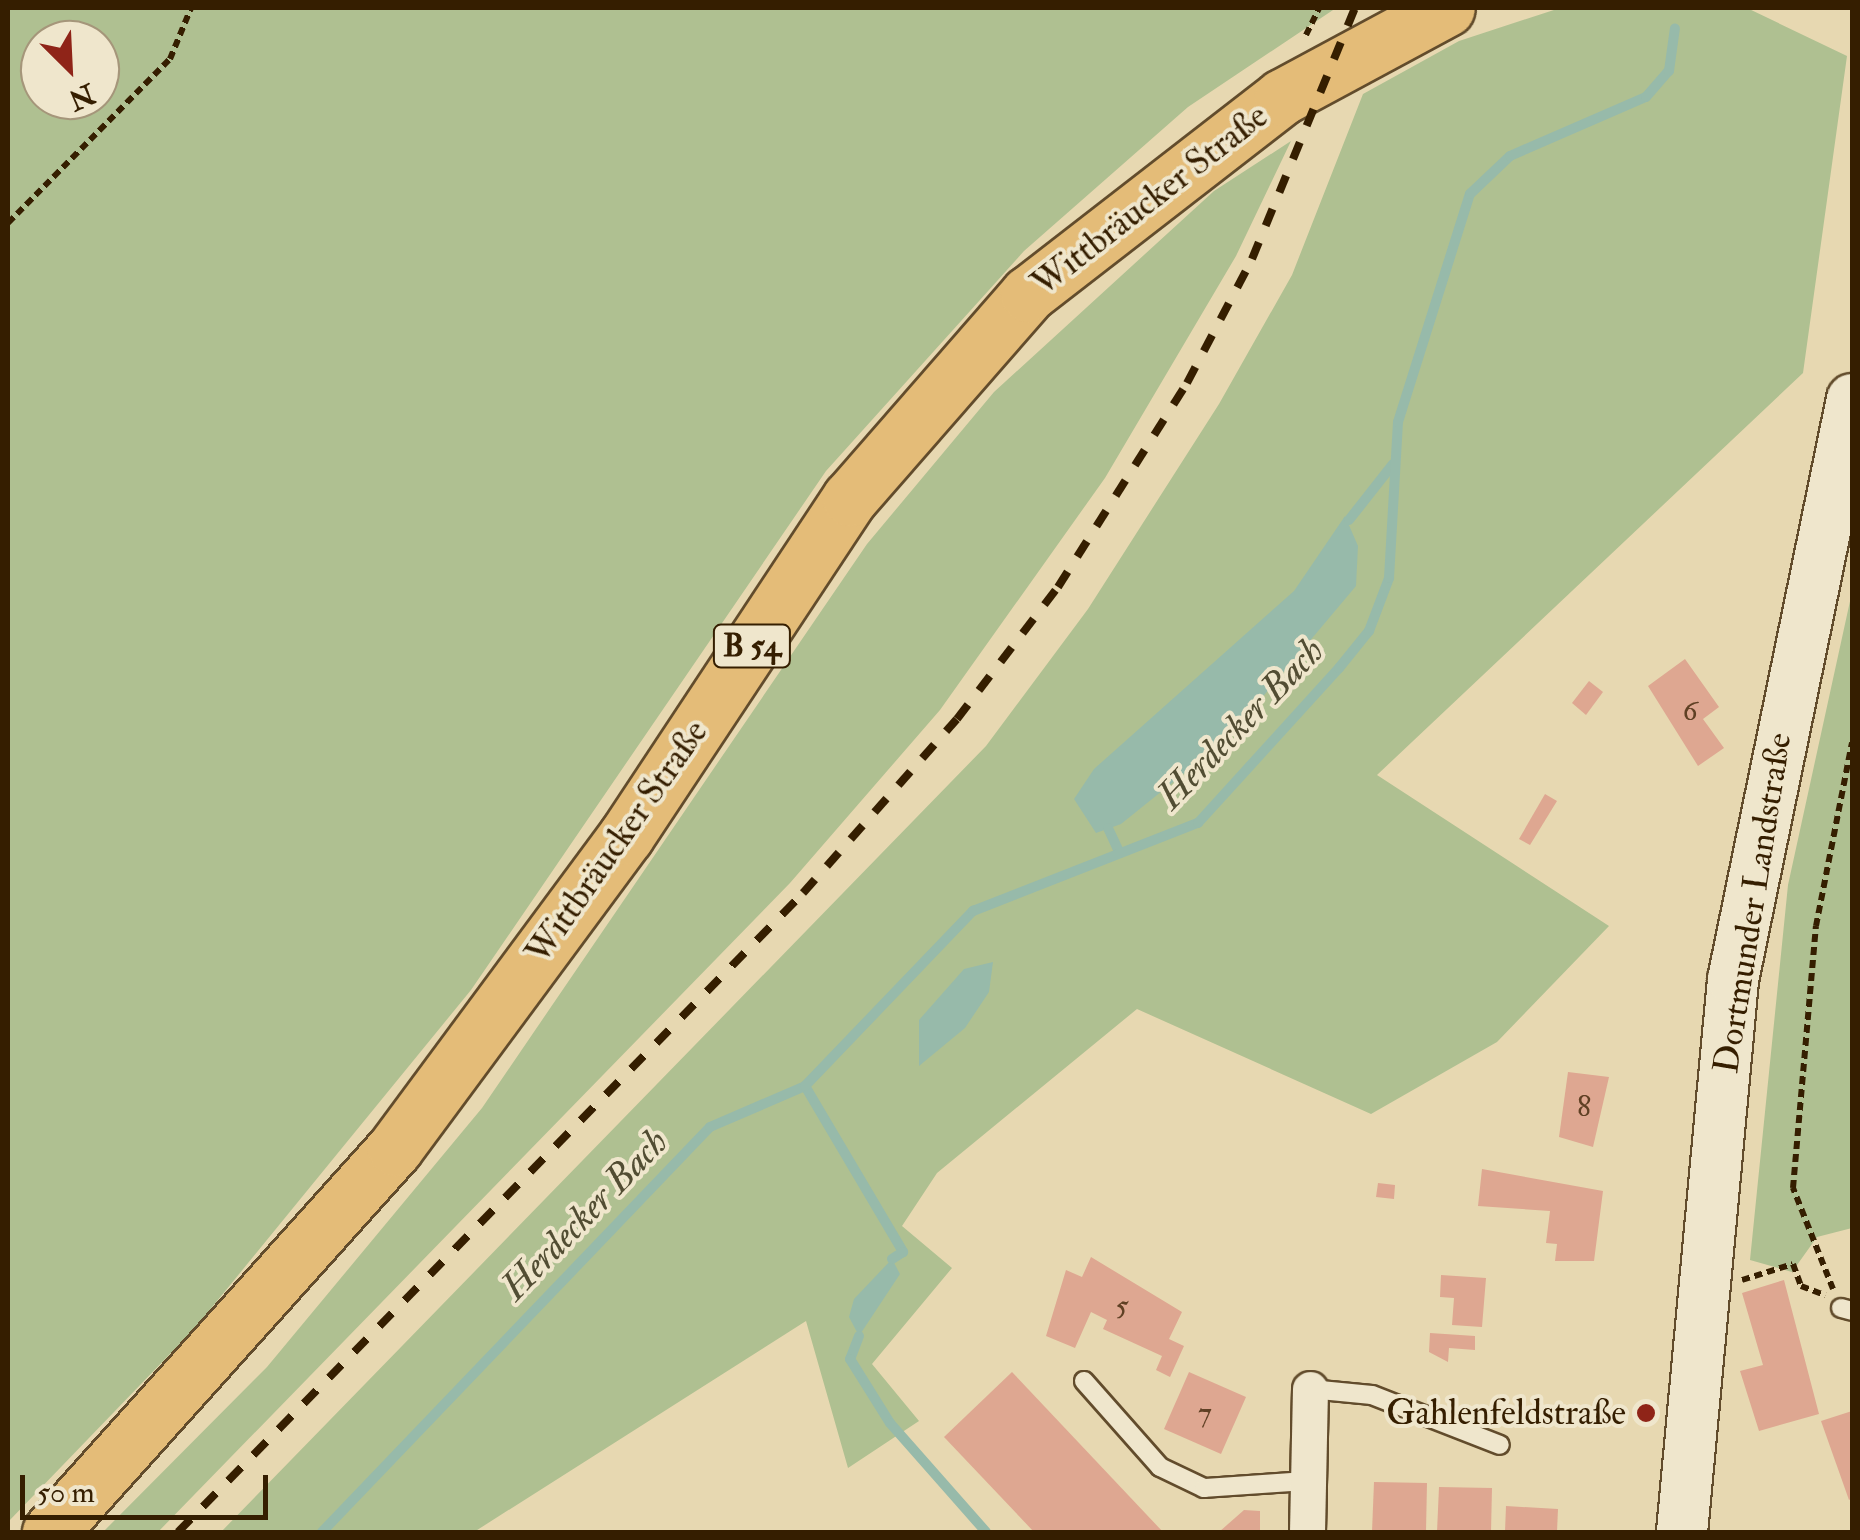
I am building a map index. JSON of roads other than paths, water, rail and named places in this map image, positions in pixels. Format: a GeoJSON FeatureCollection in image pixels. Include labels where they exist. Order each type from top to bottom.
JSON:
{"type":"FeatureCollection","features":[{"type":"Feature","properties":{"kind":"main road","name":"Wittbräucker Straße"},"geometry":{"type":"LineString","coordinates":[[50,1532],[394,1148],[626,836],[850,498],[1028,294],[1282,97],[1446,8]]}},
{"type":"Feature","properties":{"kind":"main road","name":"Dortmunder Landstraße"},"geometry":{"type":"LineString","coordinates":[[1682,1532],[1733,980],[1852,399]]}},
{"type":"Feature","properties":{"kind":"street"},"geometry":{"type":"LineString","coordinates":[[1307,1532],[1310,1389]]}},
{"type":"Feature","properties":{"kind":"lane"},"geometry":{"type":"LineString","coordinates":[[1084,1381],[1160,1467],[1204,1488],[1308,1482]]}},
{"type":"Feature","properties":{"kind":"lane"},"geometry":{"type":"LineString","coordinates":[[1310,1389],[1372,1395],[1500,1446]]}},
{"type":"Feature","properties":{"kind":"waterway","name":"Herdecker Bach"},"geometry":{"type":"LineString","coordinates":[[322,1532],[710,1127],[805,1086],[973,911],[1198,823],[1339,668],[1369,631],[1389,578],[1398,422],[1470,194],[1510,156],[1646,97],[1669,71],[1675,28]]}},
{"type":"Feature","properties":{"kind":"waterway"},"geometry":{"type":"LineString","coordinates":[[1349,520],[1393,464]]}},
{"type":"Feature","properties":{"kind":"waterway"},"geometry":{"type":"LineString","coordinates":[[1108,828],[1119,852]]}},
{"type":"Feature","properties":{"kind":"waterway"},"geometry":{"type":"LineString","coordinates":[[805,1086],[903,1252],[892,1259]]}},
{"type":"Feature","properties":{"kind":"waterway"},"geometry":{"type":"LineString","coordinates":[[859,1336],[850,1359],[890,1423],[986,1532]]}},
{"type":"Feature","properties":{"kind":"railway"},"geometry":{"type":"LineString","coordinates":[[178,1532],[803,893],[957,719],[1058,587],[1187,383],[1252,259],[1355,8]]}},
{"type":"Feature","properties":{"kind":"place","name":"Gahlenfeldstraße"},"geometry":{"type":"Point","coordinates":[1646,1413]}}]}
